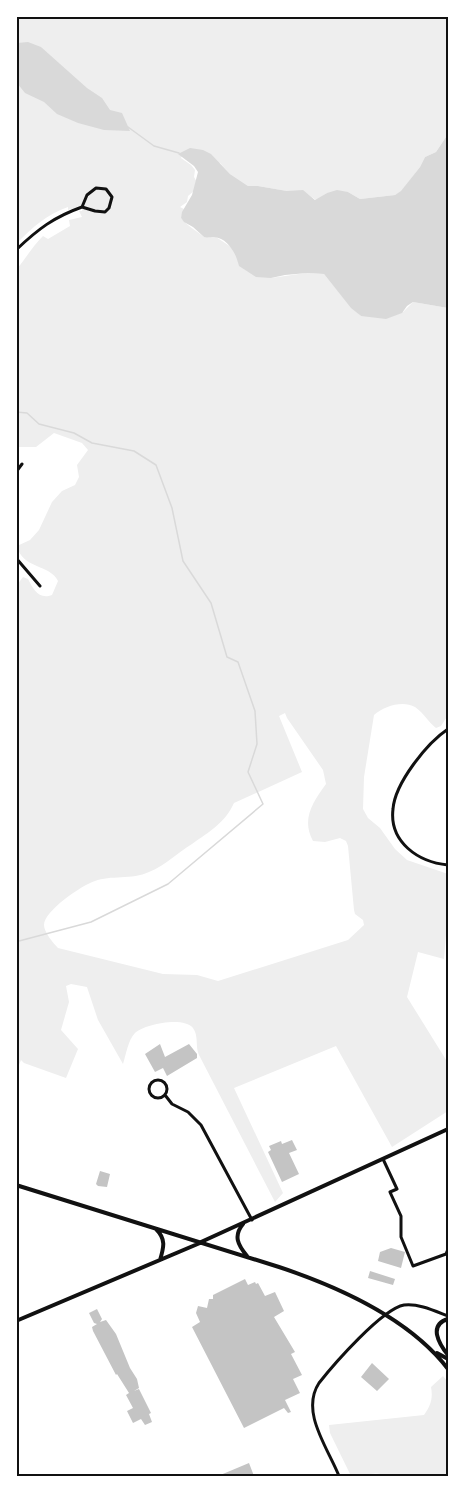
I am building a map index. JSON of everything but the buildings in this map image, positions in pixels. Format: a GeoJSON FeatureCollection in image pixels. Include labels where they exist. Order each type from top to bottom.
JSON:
{"type":"FeatureCollection","features":[{"type":"Feature","properties":{"kind":"main road"},"geometry":{"type":"LineString","coordinates":[[16,1321],[252,1220],[448,1129]]}},
{"type":"Feature","properties":{"kind":"main road"},"geometry":{"type":"LineString","coordinates":[[16,1185],[201,1242],[311,1279],[385,1314],[405,1327],[436,1353],[448,1368]]}},
{"type":"Feature","properties":{"kind":"main road"},"geometry":{"type":"LineString","coordinates":[[243,1224],[237,1238],[240,1248],[247,1257]]}},
{"type":"Feature","properties":{"kind":"main road"},"geometry":{"type":"LineString","coordinates":[[154,1228],[161,1234],[164,1244],[159,1260]]}},
{"type":"Feature","properties":{"kind":"main road"},"geometry":{"type":"LineString","coordinates":[[448,1317],[440,1322],[436,1330],[438,1340],[448,1357]]}},
{"type":"Feature","properties":{"kind":"main road"},"geometry":{"type":"LineString","coordinates":[[436,1353],[448,1357]]}},
{"type":"Feature","properties":{"kind":"street"},"geometry":{"type":"LineString","coordinates":[[16,250],[36,230],[52,219],[82,207],[105,212],[111,203],[110,193],[102,188],[91,190],[82,207]]}},
{"type":"Feature","properties":{"kind":"street"},"geometry":{"type":"LineString","coordinates":[[16,472],[22,464]]}},
{"type":"Feature","properties":{"kind":"street"},"geometry":{"type":"LineString","coordinates":[[16,558],[40,586]]}},
{"type":"Feature","properties":{"kind":"street"},"geometry":{"type":"LineString","coordinates":[[448,729],[431,743],[418,759],[397,794],[392,810],[394,829],[410,851],[427,861],[448,865]]}},
{"type":"Feature","properties":{"kind":"street"},"geometry":{"type":"LineString","coordinates":[[158,1080],[166,1084],[168,1089],[165,1095],[160,1098],[154,1097],[149,1087],[158,1080]]}},
{"type":"Feature","properties":{"kind":"street"},"geometry":{"type":"LineString","coordinates":[[165,1095],[172,1104],[188,1112],[203,1129],[252,1220]]}},
{"type":"Feature","properties":{"kind":"street"},"geometry":{"type":"LineString","coordinates":[[383,1160],[397,1189],[390,1192],[401,1216],[402,1241],[413,1266],[447,1255],[448,1249]]}},
{"type":"Feature","properties":{"kind":"street"},"geometry":{"type":"LineString","coordinates":[[339,1476],[314,1419],[312,1406],[315,1390],[322,1379],[385,1314],[397,1307],[420,1306],[448,1317]]}},
{"type":"Feature","properties":{"kind":"shaded area"},"geometry":{"type":"Polygon","coordinates":[[[16,17],[448,17],[448,134],[436,152],[425,157],[401,192],[395,195],[360,199],[348,192],[327,193],[316,200],[303,191],[248,186],[230,174],[220,163],[182,156],[181,158],[195,170],[194,177],[197,182],[187,202],[180,207],[184,209],[181,218],[204,237],[216,237],[231,247],[237,259],[271,278],[306,273],[324,274],[361,316],[403,312],[413,302],[448,308],[448,715],[441,726],[436,728],[418,709],[410,705],[394,705],[374,715],[364,777],[363,809],[368,818],[380,828],[395,849],[407,860],[448,874],[444,959],[418,952],[407,997],[448,1063],[448,1111],[392,1147],[336,1046],[234,1088],[283,1193],[275,1202],[199,1055],[195,1031],[188,1024],[173,1022],[155,1024],[135,1033],[123,1064],[98,1020],[87,987],[71,984],[66,986],[69,1002],[61,1030],[78,1049],[66,1078],[21,1060],[17,1070],[17,585],[23,577],[28,579],[37,593],[47,596],[52,595],[58,581],[49,572],[24,559],[17,546],[30,540],[39,530],[52,502],[62,491],[75,485],[79,477],[77,465],[88,450],[82,443],[54,433],[36,447],[17,447],[17,269],[43,236],[48,239],[70,226],[69,220],[82,217],[79,211],[82,211],[83,205],[68,210],[68,207],[53,213],[17,243],[16,17]],[[285,713],[279,716],[302,772],[234,803],[216,826],[155,869],[136,876],[101,879],[73,893],[50,913],[44,925],[47,934],[58,948],[163,974],[197,975],[218,981],[348,940],[364,925],[363,920],[355,914],[354,910],[346,841],[340,838],[325,842],[313,841],[310,833],[308,818],[310,811],[326,784],[323,770],[285,713]]]}},
{"type":"Feature","properties":{"kind":"shaded area"},"geometry":{"type":"Polygon","coordinates":[[[28,42],[41,47],[87,88],[102,98],[110,110],[122,113],[130,131],[104,130],[78,123],[57,114],[44,102],[25,93],[17,83],[17,43],[28,42]]]}},
{"type":"Feature","properties":{"kind":"shaded area"},"geometry":{"type":"Polygon","coordinates":[[[448,134],[448,308],[413,302],[402,313],[386,319],[361,316],[351,308],[324,274],[256,277],[239,266],[227,243],[219,238],[204,237],[181,218],[192,195],[198,172],[178,154],[190,148],[211,154],[230,174],[248,186],[287,191],[303,190],[315,200],[337,190],[348,192],[360,199],[395,195],[401,191],[425,157],[436,152],[448,134]]]}},
{"type":"Feature","properties":{"kind":"shaded area"},"geometry":{"type":"Polygon","coordinates":[[[443,1376],[448,1382],[448,1476],[378,1474],[351,1476],[330,1433],[329,1425],[424,1415],[431,1401],[431,1387],[443,1376]]]}},
{"type":"Feature","properties":{"kind":"waterway"},"geometry":{"type":"LineString","coordinates":[[128,127],[154,146],[179,153]]}},
{"type":"Feature","properties":{"kind":"waterway"},"geometry":{"type":"LineString","coordinates":[[16,412],[27,413],[39,424],[74,433],[92,443],[134,451],[156,465],[172,508],[183,561],[211,603],[227,657],[238,662],[255,711],[257,744],[248,772],[263,804],[168,884],[91,922],[19,941]]}}]}
